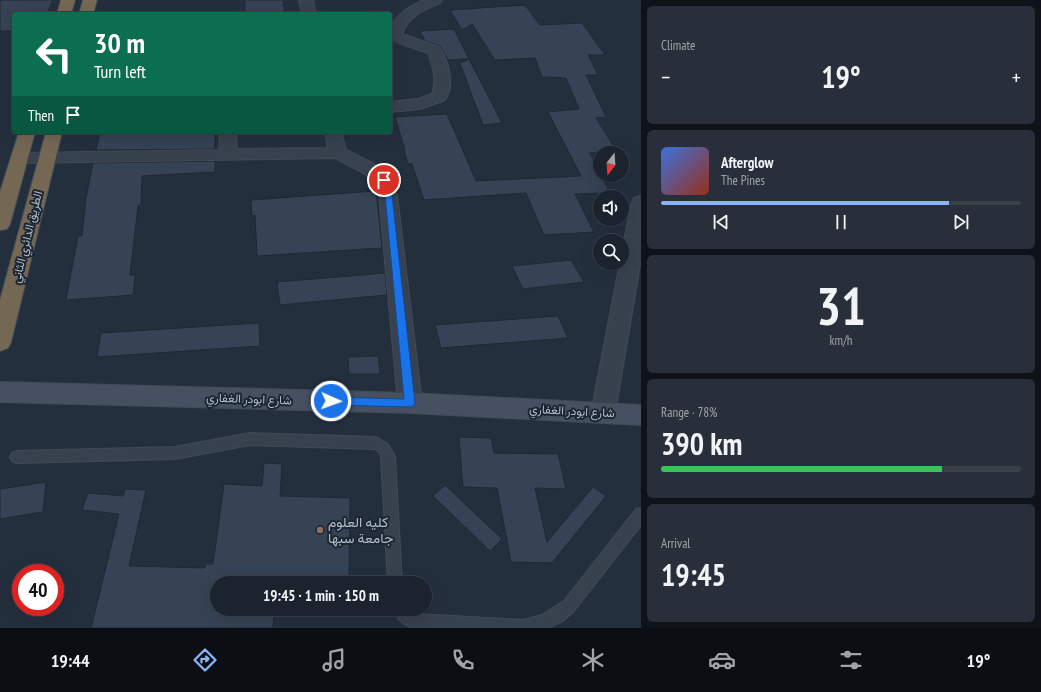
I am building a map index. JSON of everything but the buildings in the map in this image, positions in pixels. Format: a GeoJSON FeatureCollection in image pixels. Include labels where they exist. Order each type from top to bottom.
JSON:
{"type":"FeatureCollection","features":[{"type":"Feature","properties":{"kind":"highway"},"geometry":{"type":"LineString","coordinates":[[65,12],[68,0]]}},
{"type":"Feature","properties":{"kind":"highway"},"geometry":{"type":"LineString","coordinates":[[87,12],[90,0]]}},
{"type":"Feature","properties":{"kind":"highway"},"geometry":{"type":"LineString","coordinates":[[0,224],[27,134]]}},
{"type":"Feature","properties":{"kind":"highway","name":"الطريق الدائري الثاني"},"geometry":{"type":"LineString","coordinates":[[0,342],[53,134]]}},
{"type":"Feature","properties":{"kind":"street"},"geometry":{"type":"LineString","coordinates":[[306,0],[309,12]]}},
{"type":"Feature","properties":{"kind":"street"},"geometry":{"type":"LineString","coordinates":[[392,107],[420,104],[439,97],[443,86],[441,68],[434,50],[424,45],[401,40],[395,36],[397,24],[412,10],[435,0]]}},
{"type":"Feature","properties":{"kind":"street"},"geometry":{"type":"LineString","coordinates":[[228,134],[228,155]]}},
{"type":"Feature","properties":{"kind":"street"},"geometry":{"type":"LineString","coordinates":[[334,134],[338,153]]}},
{"type":"Feature","properties":{"kind":"street"},"geometry":{"type":"LineString","coordinates":[[20,158],[338,153],[368,168],[384,180],[388,195],[410,403]]}},
{"type":"Feature","properties":{"kind":"street"},"geometry":{"type":"LineString","coordinates":[[602,413],[641,202]]}},
{"type":"Feature","properties":{"kind":"street","name":"شارع ابودر الغفاري"},"geometry":{"type":"LineString","coordinates":[[0,392],[410,403],[641,415]]}},
{"type":"Feature","properties":{"kind":"lane"},"geometry":{"type":"LineString","coordinates":[[17,457],[175,453],[250,439],[376,443],[387,451],[388,457],[395,576]]}},
{"type":"Feature","properties":{"kind":"lane"},"geometry":{"type":"LineString","coordinates":[[406,616],[416,622],[523,628],[548,622],[569,606],[641,514]]}},
{"type":"Feature","properties":{"kind":"place","name":"كليه العلوم جامعة سبها"},"geometry":{"type":"Point","coordinates":[320,530]}},
{"type":"Feature","properties":{"kind":"route"},"geometry":{"type":"LineString","coordinates":[[331,401],[410,403],[388,195],[384,180]]}}]}
